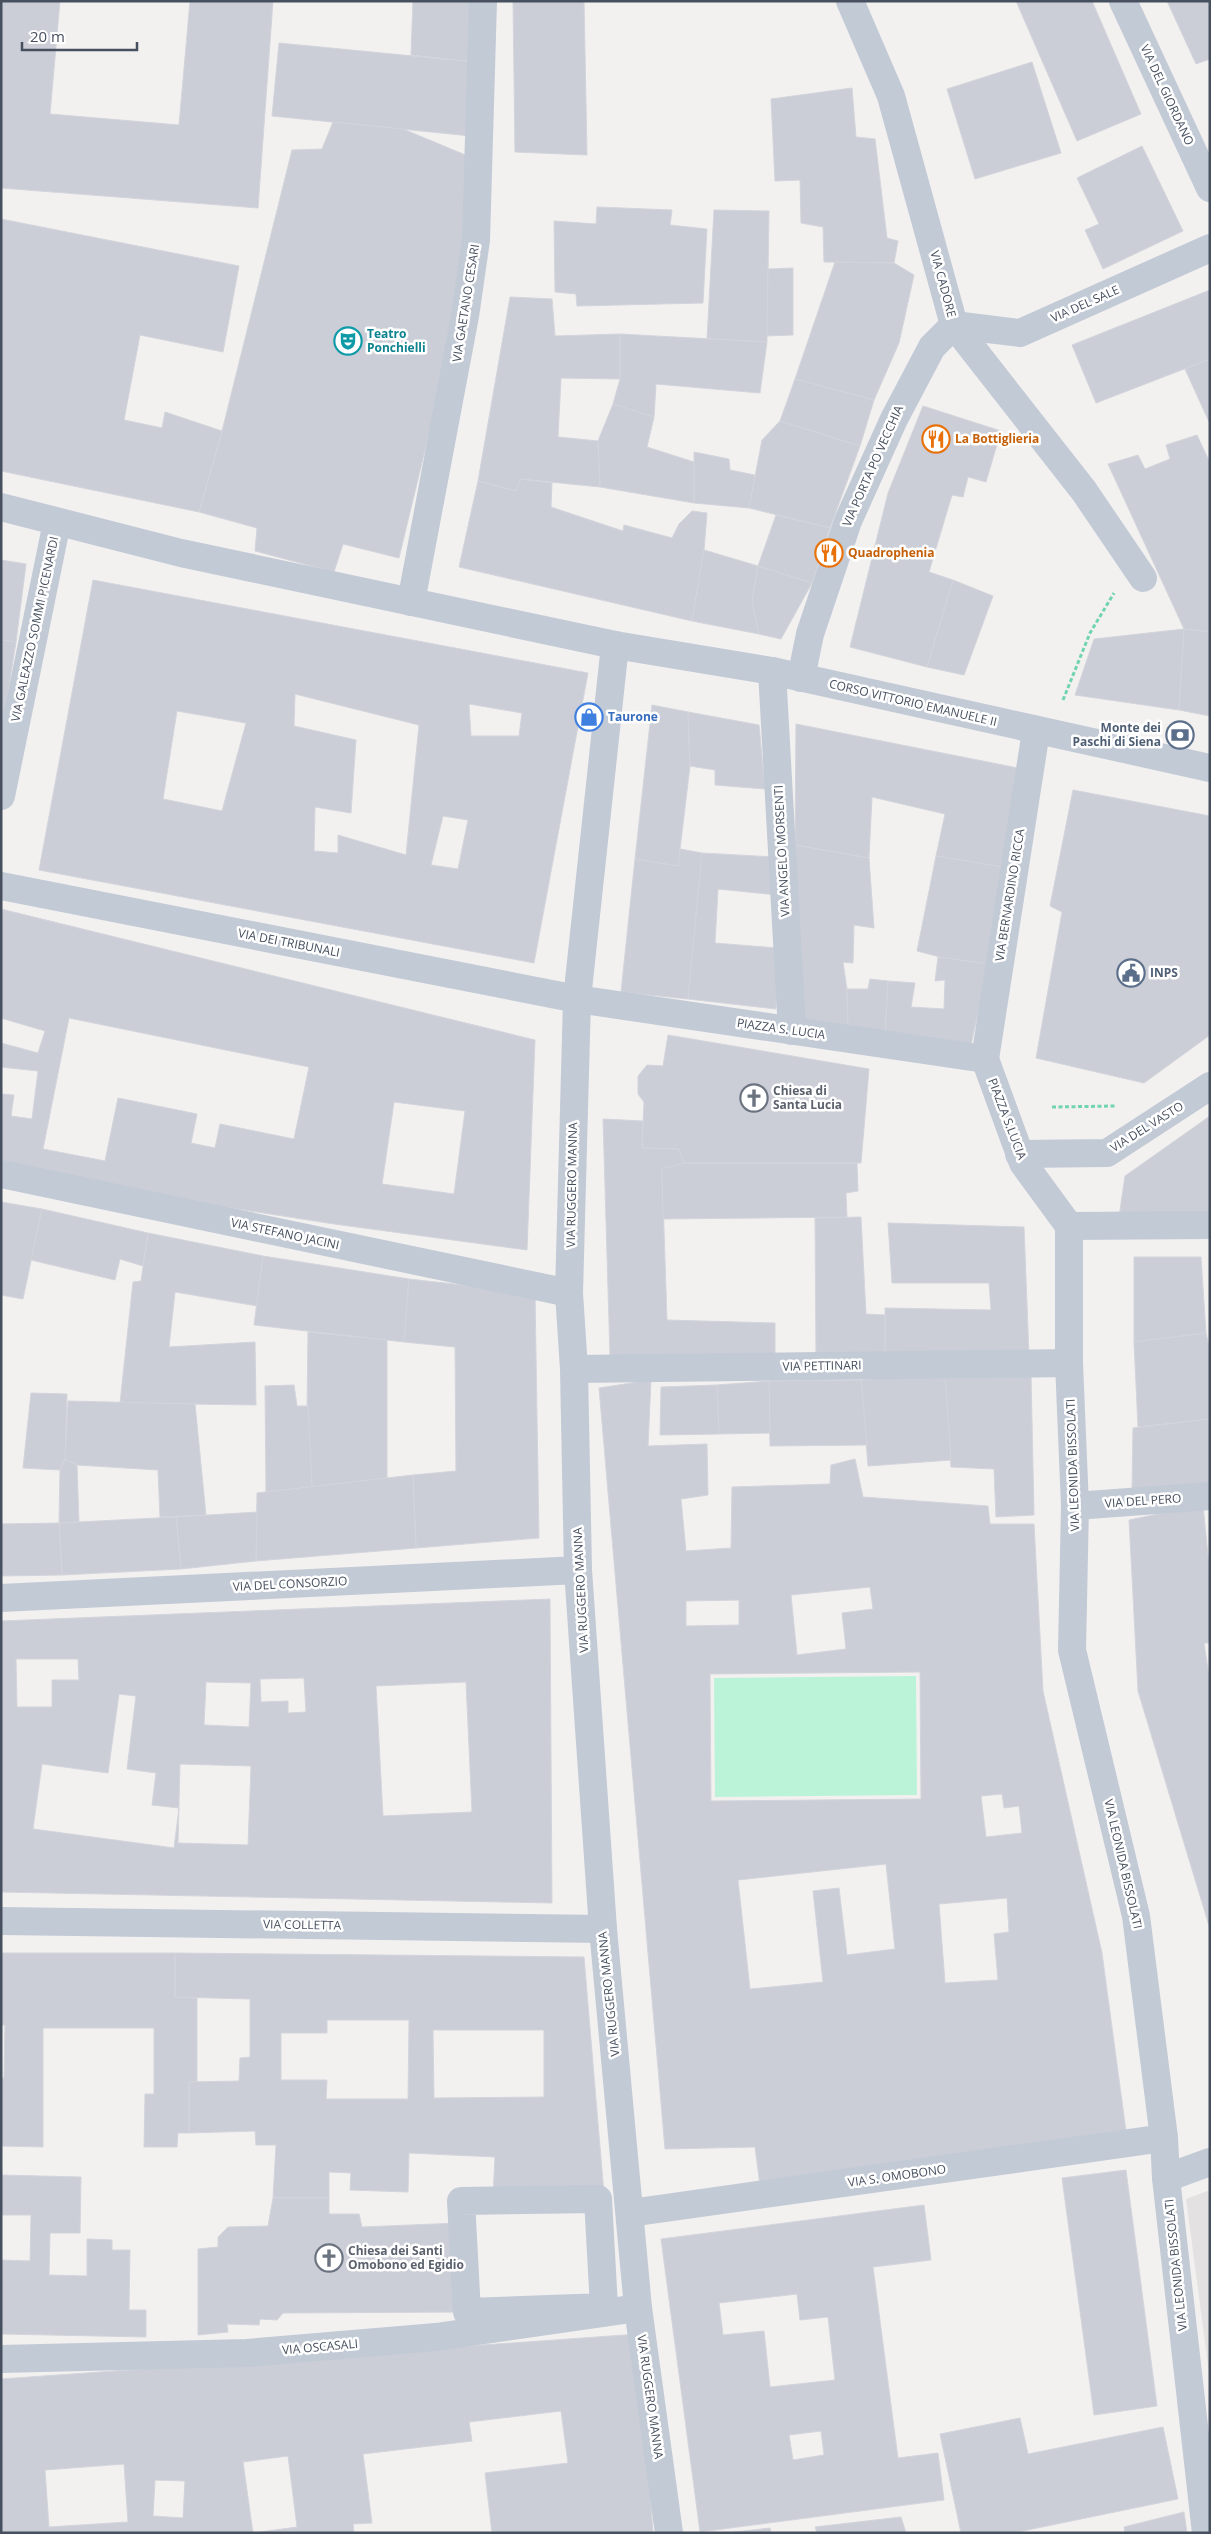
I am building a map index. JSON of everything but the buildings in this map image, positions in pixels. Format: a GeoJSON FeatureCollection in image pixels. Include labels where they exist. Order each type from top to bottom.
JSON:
{"type":"FeatureCollection","features":[{"type":"Feature","properties":{"kind":"street","name":"VIA GAETANO CESARI"},"geometry":{"type":"LineString","coordinates":[[411,602],[465,316],[476,240],[483,1]]}},
{"type":"Feature","properties":{"kind":"street","name":"VIA CADORE"},"geometry":{"type":"LineString","coordinates":[[850,1],[891,96],[954,326],[1084,491],[1138,569]]}},
{"type":"Feature","properties":{"kind":"street","name":"VIA DEL GIORDANO"},"geometry":{"type":"LineString","coordinates":[[1123,1],[1210,188]]}},
{"type":"Feature","properties":{"kind":"street","name":"VIA DEL SALE"},"geometry":{"type":"LineString","coordinates":[[954,326],[1020,333],[1210,248]]}},
{"type":"Feature","properties":{"kind":"street","name":"VIA PORTA PO VECCHIA"},"geometry":{"type":"LineString","coordinates":[[801,678],[810,634],[848,521],[894,419],[932,347],[954,326]]}},
{"type":"Feature","properties":{"kind":"street","name":"CORSO VITTORIO EMANUELE II"},"geometry":{"type":"LineString","coordinates":[[1,507],[181,553],[615,645],[772,671],[1210,768]]}},
{"type":"Feature","properties":{"kind":"street","name":"VIA GALEAZZO SOMMI PICENARDI"},"geometry":{"type":"LineString","coordinates":[[1,796],[57,522]]}},
{"type":"Feature","properties":{"kind":"street","name":"VIA RUGGERO MANNA"},"geometry":{"type":"LineString","coordinates":[[615,645],[577,999],[570,1293],[574,1369],[578,1570],[602,1929],[638,2308],[669,2533]]}},
{"type":"Feature","properties":{"kind":"street","name":"VIA ANGELO MORSENTI"},"geometry":{"type":"LineString","coordinates":[[772,671],[792,1031]]}},
{"type":"Feature","properties":{"kind":"street","name":"VIA BERNARDINO RICCA"},"geometry":{"type":"LineString","coordinates":[[985,1059],[1036,731]]}},
{"type":"Feature","properties":{"kind":"street","name":"VIA DEI TRIBUNALI"},"geometry":{"type":"LineString","coordinates":[[1,886],[577,999]]}},
{"type":"Feature","properties":{"kind":"street","name":"PIAZZA S. LUCIA"},"geometry":{"type":"LineString","coordinates":[[577,999],[985,1059]]}},
{"type":"Feature","properties":{"kind":"street","name":"PIAZZA S.LUCIA"},"geometry":{"type":"LineString","coordinates":[[985,1059],[1023,1163],[1069,1226]]}},
{"type":"Feature","properties":{"kind":"street","name":"VIA DEL VASTO"},"geometry":{"type":"LineString","coordinates":[[1019,1154],[1107,1152],[1210,1086]]}},
{"type":"Feature","properties":{"kind":"street","name":"VIA STEFANO JACINI"},"geometry":{"type":"LineString","coordinates":[[1,1174],[570,1293]]}},
{"type":"Feature","properties":{"kind":"street"},"geometry":{"type":"LineString","coordinates":[[1069,1226],[1210,1225]]}},
{"type":"Feature","properties":{"kind":"street","name":"VIA LEONIDA BISSOLATI"},"geometry":{"type":"LineString","coordinates":[[1069,1226],[1069,1363],[1075,1506],[1072,1650],[1136,1916],[1164,2138],[1166,2178],[1206,2533]]}},
{"type":"Feature","properties":{"kind":"street","name":"VIA PETTINARI"},"geometry":{"type":"LineString","coordinates":[[574,1369],[1069,1363]]}},
{"type":"Feature","properties":{"kind":"street","name":"VIA DEL PERO"},"geometry":{"type":"LineString","coordinates":[[1075,1506],[1210,1496]]}},
{"type":"Feature","properties":{"kind":"street","name":"VIA DEL CONSORZIO"},"geometry":{"type":"LineString","coordinates":[[1,1598],[578,1570]]}},
{"type":"Feature","properties":{"kind":"street","name":"VIA COLLETTA"},"geometry":{"type":"LineString","coordinates":[[1,1921],[602,1929]]}},
{"type":"Feature","properties":{"kind":"street","name":"VIA S. OMOBONO"},"geometry":{"type":"LineString","coordinates":[[630,2213],[1164,2138]]}},
{"type":"Feature","properties":{"kind":"street"},"geometry":{"type":"LineString","coordinates":[[1166,2178],[1210,2162]]}},
{"type":"Feature","properties":{"kind":"street"},"geometry":{"type":"LineString","coordinates":[[598,2199],[604,2307],[467,2312],[461,2200],[598,2199]]}},
{"type":"Feature","properties":{"kind":"street","name":"VIA OSCASALI"},"geometry":{"type":"LineString","coordinates":[[1,2359],[247,2353],[436,2337],[638,2308]]}},
{"type":"Feature","properties":{"kind":"path"},"geometry":{"type":"LineString","coordinates":[[1036,731],[1062,701],[1090,632],[1138,569]]}},
{"type":"Feature","properties":{"kind":"shaded area"},"geometry":{"type":"Polygon","coordinates":[[[1210,2190],[1210,2380],[1186,2199],[1210,2190]]]}},
{"type":"Feature","properties":{"kind":"green space"},"geometry":{"type":"Polygon","coordinates":[[[916,1676],[917,1795],[715,1797],[714,1678],[916,1676]]]}},
{"type":"Feature","properties":{"kind":"place","name":"Teatro Ponchielli"},"geometry":{"type":"Point","coordinates":[348,341]}},
{"type":"Feature","properties":{"kind":"place","name":"La Bottiglieria"},"geometry":{"type":"Point","coordinates":[936,439]}},
{"type":"Feature","properties":{"kind":"place","name":"Quadrophenia"},"geometry":{"type":"Point","coordinates":[829,553]}},
{"type":"Feature","properties":{"kind":"place","name":"Taurone"},"geometry":{"type":"Point","coordinates":[589,717]}},
{"type":"Feature","properties":{"kind":"place","name":"Monte dei Paschi di Siena"},"geometry":{"type":"Point","coordinates":[1180,735]}},
{"type":"Feature","properties":{"kind":"place","name":"INPS"},"geometry":{"type":"Point","coordinates":[1131,973]}},
{"type":"Feature","properties":{"kind":"place","name":"Chiesa di Santa Lucia"},"geometry":{"type":"Point","coordinates":[754,1098]}},
{"type":"Feature","properties":{"kind":"place","name":"Chiesa dei Santi Omobono ed Egidio"},"geometry":{"type":"Point","coordinates":[329,2258]}}]}
